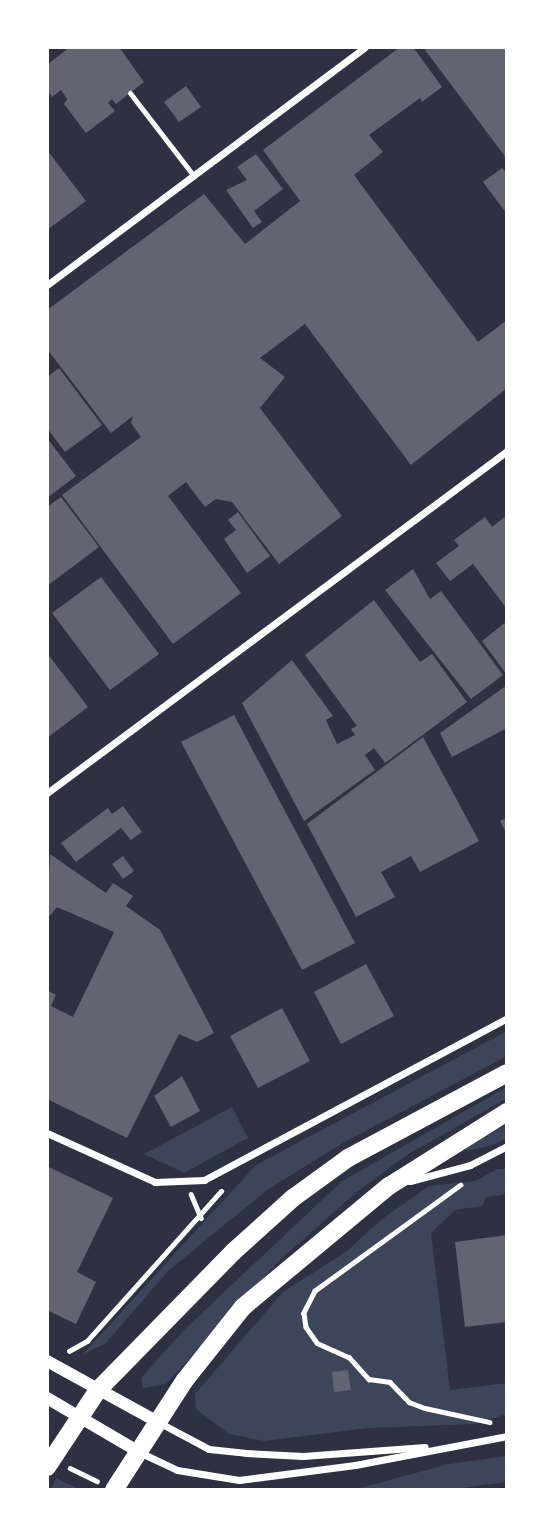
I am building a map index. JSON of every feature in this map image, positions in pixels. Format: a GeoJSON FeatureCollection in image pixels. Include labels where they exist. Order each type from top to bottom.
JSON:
{"type":"FeatureCollection","features":[{"type":"Feature","properties":{"kind":"main road"},"geometry":{"type":"LineString","coordinates":[[49,1463],[98,1390],[233,1252],[293,1198],[348,1158],[507,1073]]}},
{"type":"Feature","properties":{"kind":"main road"},"geometry":{"type":"LineString","coordinates":[[108,1487],[139,1452],[243,1307],[388,1186],[507,1112]]}},
{"type":"Feature","properties":{"kind":"street"},"geometry":{"type":"LineString","coordinates":[[47,285],[365,47]]}},
{"type":"Feature","properties":{"kind":"street"},"geometry":{"type":"LineString","coordinates":[[47,793],[507,451]]}},
{"type":"Feature","properties":{"kind":"street"},"geometry":{"type":"LineString","coordinates":[[47,1133],[155,1182],[187,1184],[230,1167],[507,1017]]}},
{"type":"Feature","properties":{"kind":"street"},"geometry":{"type":"LineString","coordinates":[[388,1186],[471,1166],[507,1146]]}},
{"type":"Feature","properties":{"kind":"street"},"geometry":{"type":"LineString","coordinates":[[53,1364],[209,1449],[313,1455],[460,1444]]}},
{"type":"Feature","properties":{"kind":"street"},"geometry":{"type":"LineString","coordinates":[[47,1398],[139,1452],[177,1470],[239,1480],[355,1465],[507,1436]]}},
{"type":"Feature","properties":{"kind":"lane"},"geometry":{"type":"LineString","coordinates":[[130,93],[194,176]]}},
{"type":"Feature","properties":{"kind":"path"},"geometry":{"type":"LineString","coordinates":[[471,1166],[461,1185],[315,1291],[304,1313],[306,1327],[317,1343],[349,1357],[369,1379],[390,1382],[409,1402],[425,1408],[494,1423]]}},
{"type":"Feature","properties":{"kind":"path"},"geometry":{"type":"LineString","coordinates":[[53,1364],[68,1351],[87,1341],[201,1218],[222,1189],[230,1167]]}},
{"type":"Feature","properties":{"kind":"path"},"geometry":{"type":"LineString","coordinates":[[187,1184],[201,1218]]}},
{"type":"Feature","properties":{"kind":"path"},"geometry":{"type":"LineString","coordinates":[[49,1463],[108,1487]]}},
{"type":"Feature","properties":{"kind":"shaded area"},"geometry":{"type":"Polygon","coordinates":[[[507,1031],[507,1056],[343,1143],[267,1190],[168,1271],[106,1343],[82,1355],[256,1165],[507,1031]]]}},
{"type":"Feature","properties":{"kind":"shaded area"},"geometry":{"type":"Polygon","coordinates":[[[507,1087],[507,1098],[407,1155],[353,1195],[279,1261],[166,1384],[143,1388],[141,1378],[184,1330],[342,1181],[507,1087]]]}},
{"type":"Feature","properties":{"kind":"shaded area"},"geometry":{"type":"Polygon","coordinates":[[[232,1107],[248,1138],[184,1173],[144,1154],[232,1107]]]}},
{"type":"Feature","properties":{"kind":"shaded area"},"geometry":{"type":"Polygon","coordinates":[[[507,1125],[507,1138],[493,1145],[467,1151],[465,1147],[507,1125]]]}},
{"type":"Feature","properties":{"kind":"shaded area"},"geometry":{"type":"Polygon","coordinates":[[[498,1169],[507,1169],[507,1194],[487,1197],[482,1206],[455,1210],[431,1233],[450,1390],[507,1383],[507,1414],[475,1424],[368,1428],[264,1441],[229,1434],[196,1409],[195,1394],[283,1292],[347,1251],[382,1219],[429,1186],[475,1181],[498,1169]]]}},
{"type":"Feature","properties":{"kind":"shaded area"},"geometry":{"type":"Polygon","coordinates":[[[507,1456],[507,1482],[446,1490],[352,1490],[449,1464],[507,1456]]]}},
{"type":"Feature","properties":{"kind":"shaded area"},"geometry":{"type":"Polygon","coordinates":[[[56,1478],[81,1490],[51,1490],[56,1478]]]}},
{"type":"Feature","properties":{"kind":"building"},"geometry":{"type":"Polygon","coordinates":[[[70,47],[119,47],[144,82],[116,104],[112,99],[108,103],[115,111],[86,133],[64,104],[67,99],[61,90],[52,97],[47,90],[47,65],[70,47]]]}},
{"type":"Feature","properties":{"kind":"building"},"geometry":{"type":"Polygon","coordinates":[[[400,47],[413,47],[442,87],[422,102],[420,98],[369,135],[383,152],[354,175],[478,342],[507,320],[507,388],[411,465],[305,324],[260,358],[285,377],[260,408],[342,516],[279,564],[232,502],[216,499],[205,507],[186,482],[168,496],[241,593],[173,644],[62,495],[141,437],[131,423],[133,416],[111,433],[47,349],[47,310],[204,194],[245,244],[300,201],[263,150],[400,47]]]}},
{"type":"Feature","properties":{"kind":"building"},"geometry":{"type":"Polygon","coordinates":[[[429,47],[507,47],[507,159],[425,50],[429,47]]]}},
{"type":"Feature","properties":{"kind":"building"},"geometry":{"type":"Polygon","coordinates":[[[186,86],[201,107],[179,122],[164,102],[186,86]]]}},
{"type":"Feature","properties":{"kind":"building"},"geometry":{"type":"Polygon","coordinates":[[[47,150],[86,201],[47,230],[47,150]]]}},
{"type":"Feature","properties":{"kind":"building"},"geometry":{"type":"Polygon","coordinates":[[[256,154],[283,189],[254,211],[262,222],[253,228],[226,190],[247,180],[237,167],[256,154]]]}},
{"type":"Feature","properties":{"kind":"building"},"geometry":{"type":"Polygon","coordinates":[[[502,168],[507,174],[507,214],[483,182],[502,168]]]}},
{"type":"Feature","properties":{"kind":"building"},"geometry":{"type":"Polygon","coordinates":[[[59,368],[102,425],[65,452],[47,428],[47,377],[59,368]]]}},
{"type":"Feature","properties":{"kind":"building"},"geometry":{"type":"Polygon","coordinates":[[[47,438],[76,476],[47,498],[47,438]]]}},
{"type":"Feature","properties":{"kind":"building"},"geometry":{"type":"Polygon","coordinates":[[[61,497],[99,547],[47,586],[47,507],[61,497]]]}},
{"type":"Feature","properties":{"kind":"building"},"geometry":{"type":"Polygon","coordinates":[[[238,512],[270,556],[247,573],[224,539],[236,530],[228,520],[238,512]]]}},
{"type":"Feature","properties":{"kind":"building"},"geometry":{"type":"Polygon","coordinates":[[[507,515],[507,609],[473,564],[450,581],[436,563],[459,546],[454,540],[485,517],[492,527],[507,515]]]}},
{"type":"Feature","properties":{"kind":"building"},"geometry":{"type":"Polygon","coordinates":[[[413,569],[430,599],[441,591],[503,675],[471,699],[385,590],[413,569]]]}},
{"type":"Feature","properties":{"kind":"building"},"geometry":{"type":"Polygon","coordinates":[[[101,577],[159,654],[110,690],[52,613],[101,577]]]}},
{"type":"Feature","properties":{"kind":"building"},"geometry":{"type":"Polygon","coordinates":[[[374,600],[420,662],[432,654],[467,702],[385,763],[374,748],[365,755],[375,770],[304,821],[242,703],[292,660],[333,716],[326,720],[337,744],[355,735],[351,729],[357,726],[305,655],[374,600]]]}},
{"type":"Feature","properties":{"kind":"building"},"geometry":{"type":"Polygon","coordinates":[[[507,621],[507,675],[482,641],[507,621]]]}},
{"type":"Feature","properties":{"kind":"building"},"geometry":{"type":"Polygon","coordinates":[[[47,653],[88,707],[47,738],[47,653]]]}},
{"type":"Feature","properties":{"kind":"building"},"geometry":{"type":"Polygon","coordinates":[[[507,685],[507,728],[452,757],[440,733],[507,685]]]}},
{"type":"Feature","properties":{"kind":"building"},"geometry":{"type":"Polygon","coordinates":[[[234,715],[355,943],[302,970],[181,742],[234,715]]]}},
{"type":"Feature","properties":{"kind":"building"},"geometry":{"type":"Polygon","coordinates":[[[423,737],[479,841],[420,872],[411,856],[381,872],[395,897],[356,917],[307,824],[423,737]]]}},
{"type":"Feature","properties":{"kind":"building"},"geometry":{"type":"Polygon","coordinates":[[[123,806],[142,832],[131,840],[121,828],[76,862],[61,843],[108,808],[112,814],[123,806]]]}},
{"type":"Feature","properties":{"kind":"building"},"geometry":{"type":"Polygon","coordinates":[[[507,818],[507,834],[500,821],[507,818]]]}},
{"type":"Feature","properties":{"kind":"building"},"geometry":{"type":"Polygon","coordinates":[[[50,854],[106,893],[113,883],[133,896],[126,906],[160,930],[214,1033],[197,1042],[179,1034],[127,1138],[47,1099],[47,990],[56,995],[51,1006],[73,1017],[114,932],[57,907],[47,919],[50,854]]]}},
{"type":"Feature","properties":{"kind":"building"},"geometry":{"type":"Polygon","coordinates":[[[123,856],[134,871],[123,879],[112,864],[123,856]]]}},
{"type":"Feature","properties":{"kind":"building"},"geometry":{"type":"Polygon","coordinates":[[[366,964],[394,1016],[341,1044],[314,992],[366,964]]]}},
{"type":"Feature","properties":{"kind":"building"},"geometry":{"type":"Polygon","coordinates":[[[282,1008],[310,1061],[258,1088],[230,1036],[282,1008]]]}},
{"type":"Feature","properties":{"kind":"building"},"geometry":{"type":"Polygon","coordinates":[[[182,1076],[200,1111],[171,1127],[154,1096],[182,1076]]]}},
{"type":"Feature","properties":{"kind":"building"},"geometry":{"type":"Polygon","coordinates":[[[47,1166],[113,1198],[77,1272],[96,1282],[76,1324],[47,1310],[47,1166]]]}},
{"type":"Feature","properties":{"kind":"building"},"geometry":{"type":"Polygon","coordinates":[[[507,1235],[507,1322],[465,1327],[455,1242],[507,1235]]]}},
{"type":"Feature","properties":{"kind":"building"},"geometry":{"type":"Polygon","coordinates":[[[348,1370],[351,1390],[334,1392],[332,1372],[348,1370]]]}}]}
